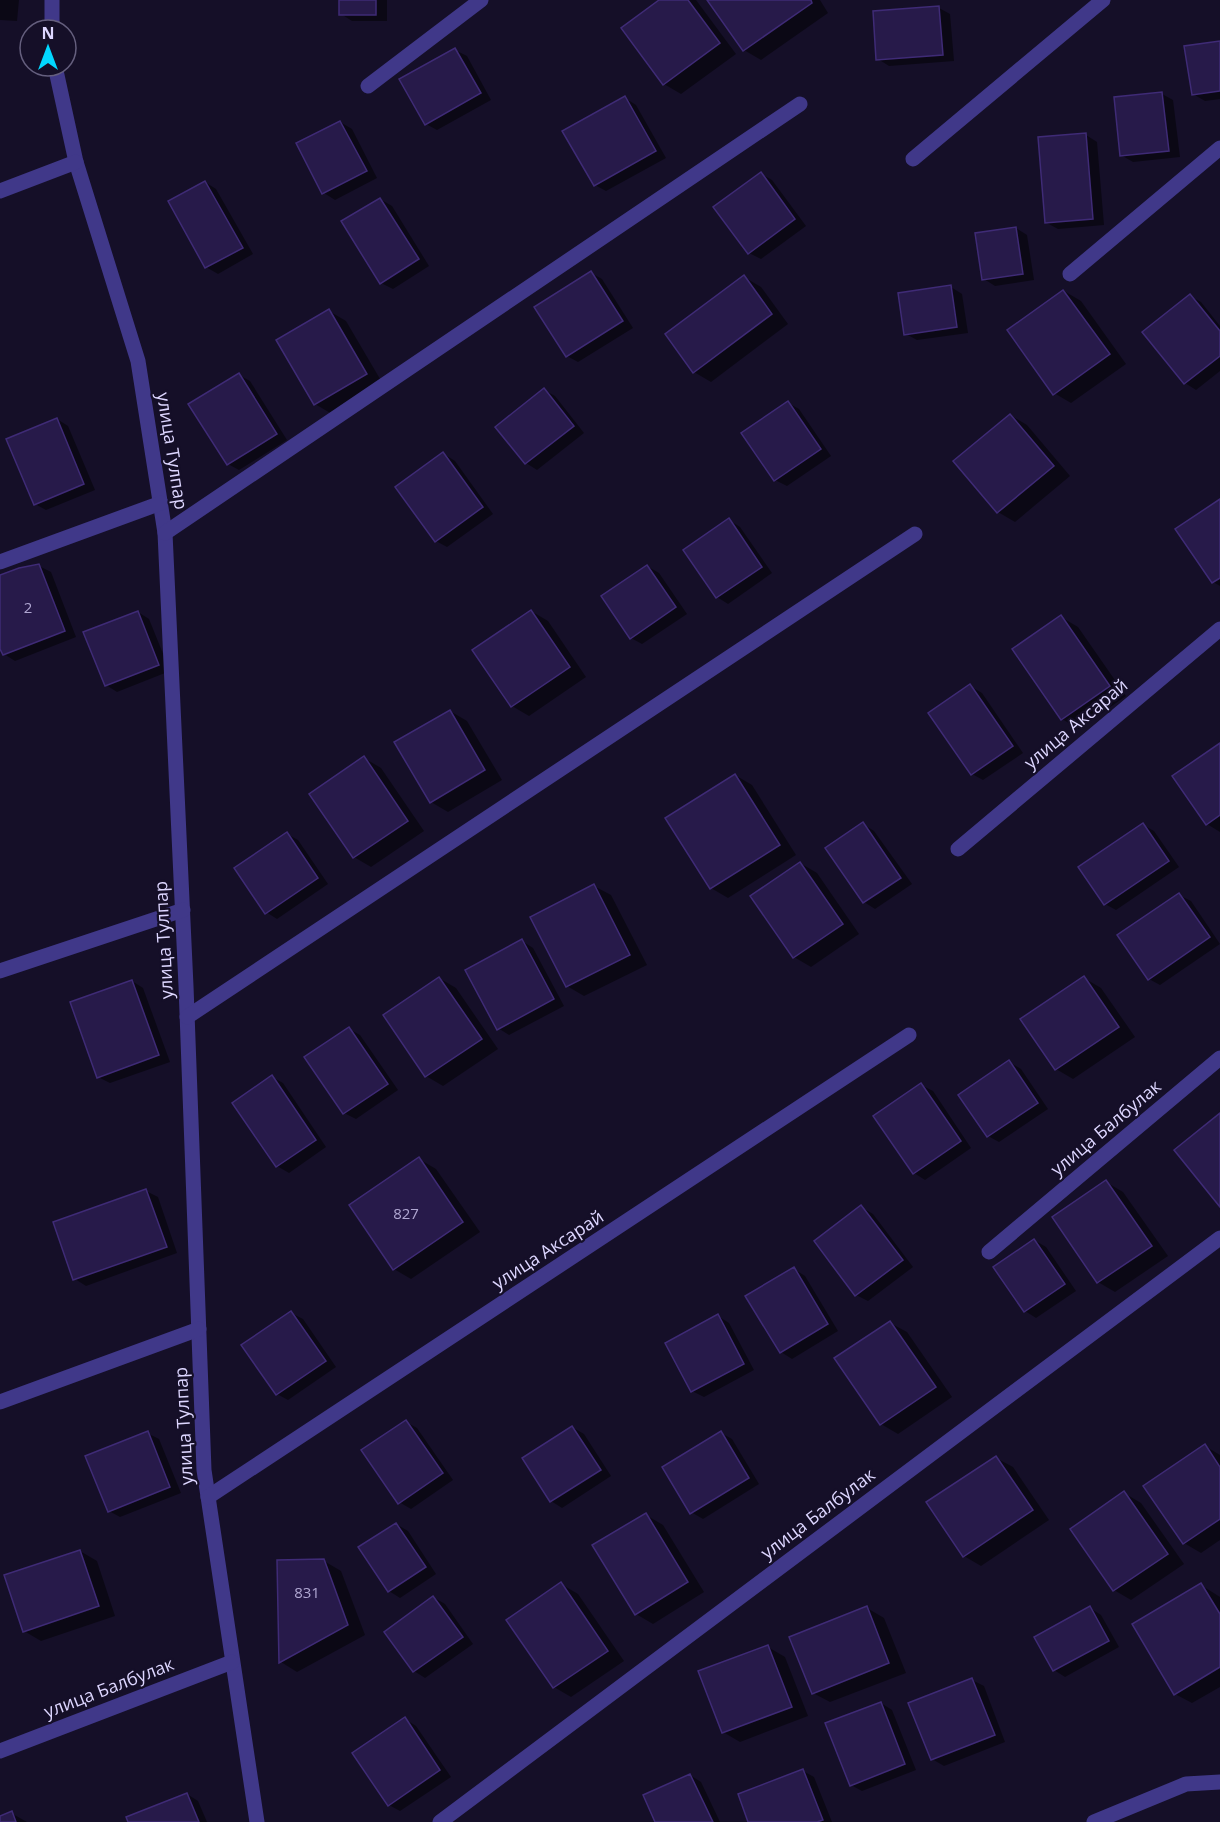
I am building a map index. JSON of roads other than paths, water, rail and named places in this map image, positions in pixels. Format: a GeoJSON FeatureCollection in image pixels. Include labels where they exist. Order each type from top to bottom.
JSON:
{"type":"FeatureCollection","features":[{"type":"Feature","properties":{"kind":"street"},"geometry":{"type":"LineString","coordinates":[[52,0],[52,18]]}},
{"type":"Feature","properties":{"kind":"street"},"geometry":{"type":"LineString","coordinates":[[368,86],[481,0]]}},
{"type":"Feature","properties":{"kind":"street"},"geometry":{"type":"LineString","coordinates":[[913,159],[1103,0]]}},
{"type":"Feature","properties":{"kind":"street","name":"улица Тулпар"},"geometry":{"type":"LineString","coordinates":[[58,78],[76,162],[138,361],[165,533],[183,910],[204,1470],[257,1822]]}},
{"type":"Feature","properties":{"kind":"street"},"geometry":{"type":"LineString","coordinates":[[165,533],[800,104]]}},
{"type":"Feature","properties":{"kind":"street"},"geometry":{"type":"LineString","coordinates":[[1070,274],[1220,148]]}},
{"type":"Feature","properties":{"kind":"street"},"geometry":{"type":"LineString","coordinates":[[0,191],[76,162]]}},
{"type":"Feature","properties":{"kind":"street"},"geometry":{"type":"LineString","coordinates":[[0,562],[160,502]]}},
{"type":"Feature","properties":{"kind":"street"},"geometry":{"type":"LineString","coordinates":[[187,1017],[915,534]]}},
{"type":"Feature","properties":{"kind":"street","name":"улица Аксарай"},"geometry":{"type":"LineString","coordinates":[[958,849],[1220,629]]}},
{"type":"Feature","properties":{"kind":"street"},"geometry":{"type":"LineString","coordinates":[[0,971],[183,910]]}},
{"type":"Feature","properties":{"kind":"street","name":"улица Аксарай"},"geometry":{"type":"LineString","coordinates":[[208,1497],[909,1035]]}},
{"type":"Feature","properties":{"kind":"street","name":"улица Балбулак"},"geometry":{"type":"LineString","coordinates":[[989,1252],[1220,1058]]}},
{"type":"Feature","properties":{"kind":"street","name":"улица Балбулак"},"geometry":{"type":"LineString","coordinates":[[440,1822],[1220,1238]]}},
{"type":"Feature","properties":{"kind":"street"},"geometry":{"type":"LineString","coordinates":[[0,1402],[199,1329]]}},
{"type":"Feature","properties":{"kind":"street","name":"улица Балбулак"},"geometry":{"type":"LineString","coordinates":[[0,1751],[232,1662]]}},
{"type":"Feature","properties":{"kind":"street"},"geometry":{"type":"LineString","coordinates":[[1094,1822],[1186,1784],[1220,1782]]}}]}
